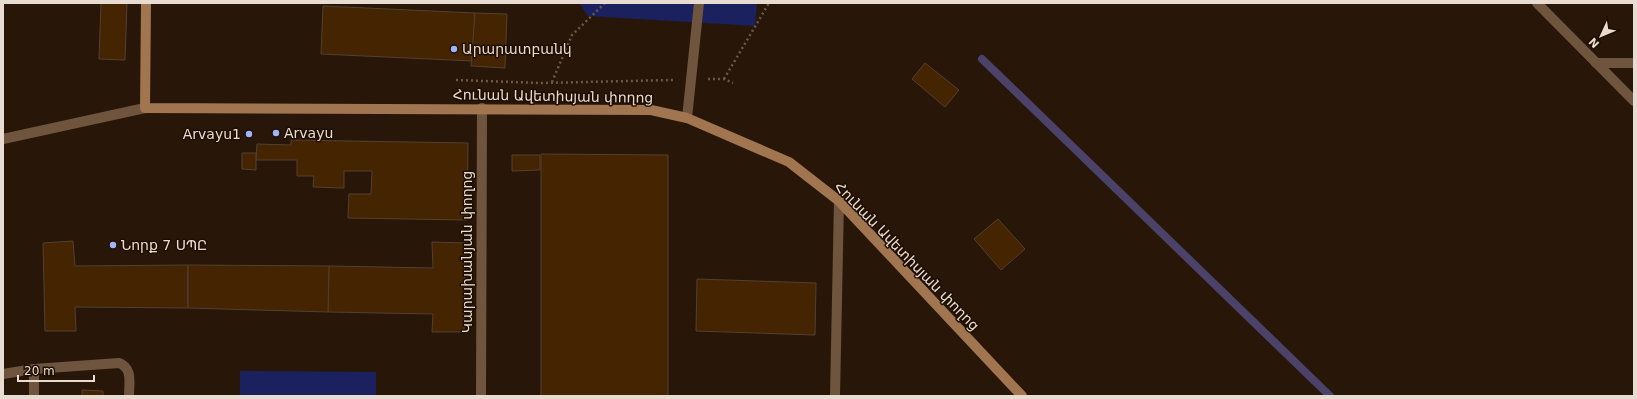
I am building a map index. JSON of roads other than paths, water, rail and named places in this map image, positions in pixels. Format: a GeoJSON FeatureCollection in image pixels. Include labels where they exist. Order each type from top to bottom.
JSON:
{"type":"FeatureCollection","features":[{"type":"Feature","properties":{"kind":"main road"},"geometry":{"type":"LineString","coordinates":[[144,108],[146,3]]}},
{"type":"Feature","properties":{"kind":"main road","name":"Հունան Ավետիսյան փողոց"},"geometry":{"type":"LineString","coordinates":[[144,108],[482,108],[651,110],[687,118],[789,162],[839,201],[1012,391],[1022,396]]}},
{"type":"Feature","properties":{"kind":"street"},"geometry":{"type":"LineString","coordinates":[[687,118],[699,3]]}},
{"type":"Feature","properties":{"kind":"street"},"geometry":{"type":"LineString","coordinates":[[1536,3],[1634,101]]}},
{"type":"Feature","properties":{"kind":"street"},"geometry":{"type":"LineString","coordinates":[[1596,63],[1634,63]]}},
{"type":"Feature","properties":{"kind":"street","name":"Հունան Ավետիսյան փողոց"},"geometry":{"type":"LineString","coordinates":[[3,139],[144,108]]}},
{"type":"Feature","properties":{"kind":"street","name":"Կարախանյան փողոց"},"geometry":{"type":"LineString","coordinates":[[481,396],[482,108]]}},
{"type":"Feature","properties":{"kind":"street"},"geometry":{"type":"LineString","coordinates":[[835,396],[839,201]]}},
{"type":"Feature","properties":{"kind":"street"},"geometry":{"type":"LineString","coordinates":[[3,374],[34,369],[119,363],[127,367],[129,373],[129,396]]}},
{"type":"Feature","properties":{"kind":"street"},"geometry":{"type":"LineString","coordinates":[[34,369],[34,396]]}},
{"type":"Feature","properties":{"kind":"waterway"},"geometry":{"type":"LineString","coordinates":[[982,59],[1330,396]]}},
{"type":"Feature","properties":{"kind":"place","name":"Արարատբանկ"},"geometry":{"type":"Point","coordinates":[454,49]}},
{"type":"Feature","properties":{"kind":"place","name":"Arvayu"},"geometry":{"type":"Point","coordinates":[276,133]}},
{"type":"Feature","properties":{"kind":"place","name":"Arvayu1"},"geometry":{"type":"Point","coordinates":[249,134]}},
{"type":"Feature","properties":{"kind":"place","name":"Նորք 7 ՍՊԸ"},"geometry":{"type":"Point","coordinates":[113,245]}}]}
